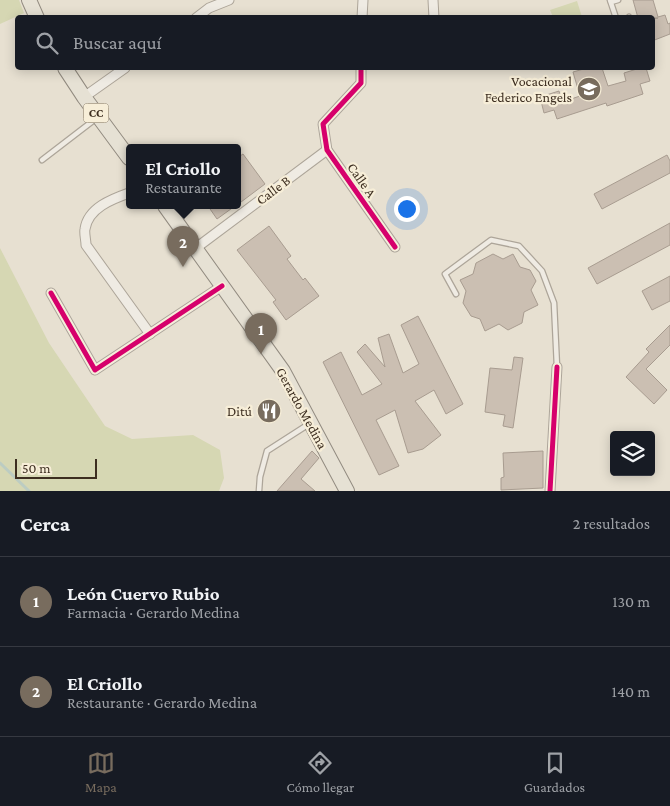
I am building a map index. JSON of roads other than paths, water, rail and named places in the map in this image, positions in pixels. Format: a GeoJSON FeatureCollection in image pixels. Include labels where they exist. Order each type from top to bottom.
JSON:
{"type":"FeatureCollection","features":[{"type":"Feature","properties":{"kind":"main road"},"geometry":{"type":"LineString","coordinates":[[30,0],[37,15]]}},
{"type":"Feature","properties":{"kind":"main road","name":"CC"},"geometry":{"type":"LineString","coordinates":[[66,70],[126,154]]}},
{"type":"Feature","properties":{"kind":"main road","name":"Gerardo Medina"},"geometry":{"type":"LineString","coordinates":[[167,209],[283,370],[347,491]]}},
{"type":"Feature","properties":{"kind":"street"},"geometry":{"type":"LineString","coordinates":[[200,15],[209,8],[228,0]]}},
{"type":"Feature","properties":{"kind":"street"},"geometry":{"type":"LineString","coordinates":[[362,15],[363,0]]}},
{"type":"Feature","properties":{"kind":"street"},"geometry":{"type":"LineString","coordinates":[[433,0],[434,15]]}},
{"type":"Feature","properties":{"kind":"street"},"geometry":{"type":"LineString","coordinates":[[84,96],[122,70]]}},
{"type":"Feature","properties":{"kind":"street"},"geometry":{"type":"LineString","coordinates":[[327,150],[323,124],[361,83],[361,70]]}},
{"type":"Feature","properties":{"kind":"street","name":"Calle A"},"geometry":{"type":"LineString","coordinates":[[327,150],[395,248]]}},
{"type":"Feature","properties":{"kind":"street","name":"Calle B"},"geometry":{"type":"LineString","coordinates":[[196,248],[327,150]]}},
{"type":"Feature","properties":{"kind":"street"},"geometry":{"type":"LineString","coordinates":[[126,194],[114,198],[92,213],[85,228],[86,245],[150,334]]}},
{"type":"Feature","properties":{"kind":"street"},"geometry":{"type":"LineString","coordinates":[[51,293],[95,370],[222,286]]}},
{"type":"Feature","properties":{"kind":"street"},"geometry":{"type":"LineString","coordinates":[[550,491],[556,367]]}},
{"type":"Feature","properties":{"kind":"lane"},"geometry":{"type":"LineString","coordinates":[[615,15],[610,1],[618,0]]}},
{"type":"Feature","properties":{"kind":"lane"},"geometry":{"type":"LineString","coordinates":[[42,160],[99,116]]}},
{"type":"Feature","properties":{"kind":"lane"},"geometry":{"type":"LineString","coordinates":[[456,294],[445,274],[491,240],[519,246],[542,271],[554,303],[556,367]]}},
{"type":"Feature","properties":{"kind":"lane"},"geometry":{"type":"LineString","coordinates":[[259,491],[260,476],[267,451],[312,422]]}},
{"type":"Feature","properties":{"kind":"waterway"},"geometry":{"type":"LineString","coordinates":[[0,463],[29,491]]}},
{"type":"Feature","properties":{"kind":"place","name":"Vocacional Federico Engels"},"geometry":{"type":"Point","coordinates":[589,89]}},
{"type":"Feature","properties":{"kind":"place","name":"El Criollo"},"geometry":{"type":"Point","coordinates":[183,267]}},
{"type":"Feature","properties":{"kind":"place","name":"León Cuervo Rubio"},"geometry":{"type":"Point","coordinates":[261,354]}},
{"type":"Feature","properties":{"kind":"place","name":"Ditú"},"geometry":{"type":"Point","coordinates":[269,411]}}]}
